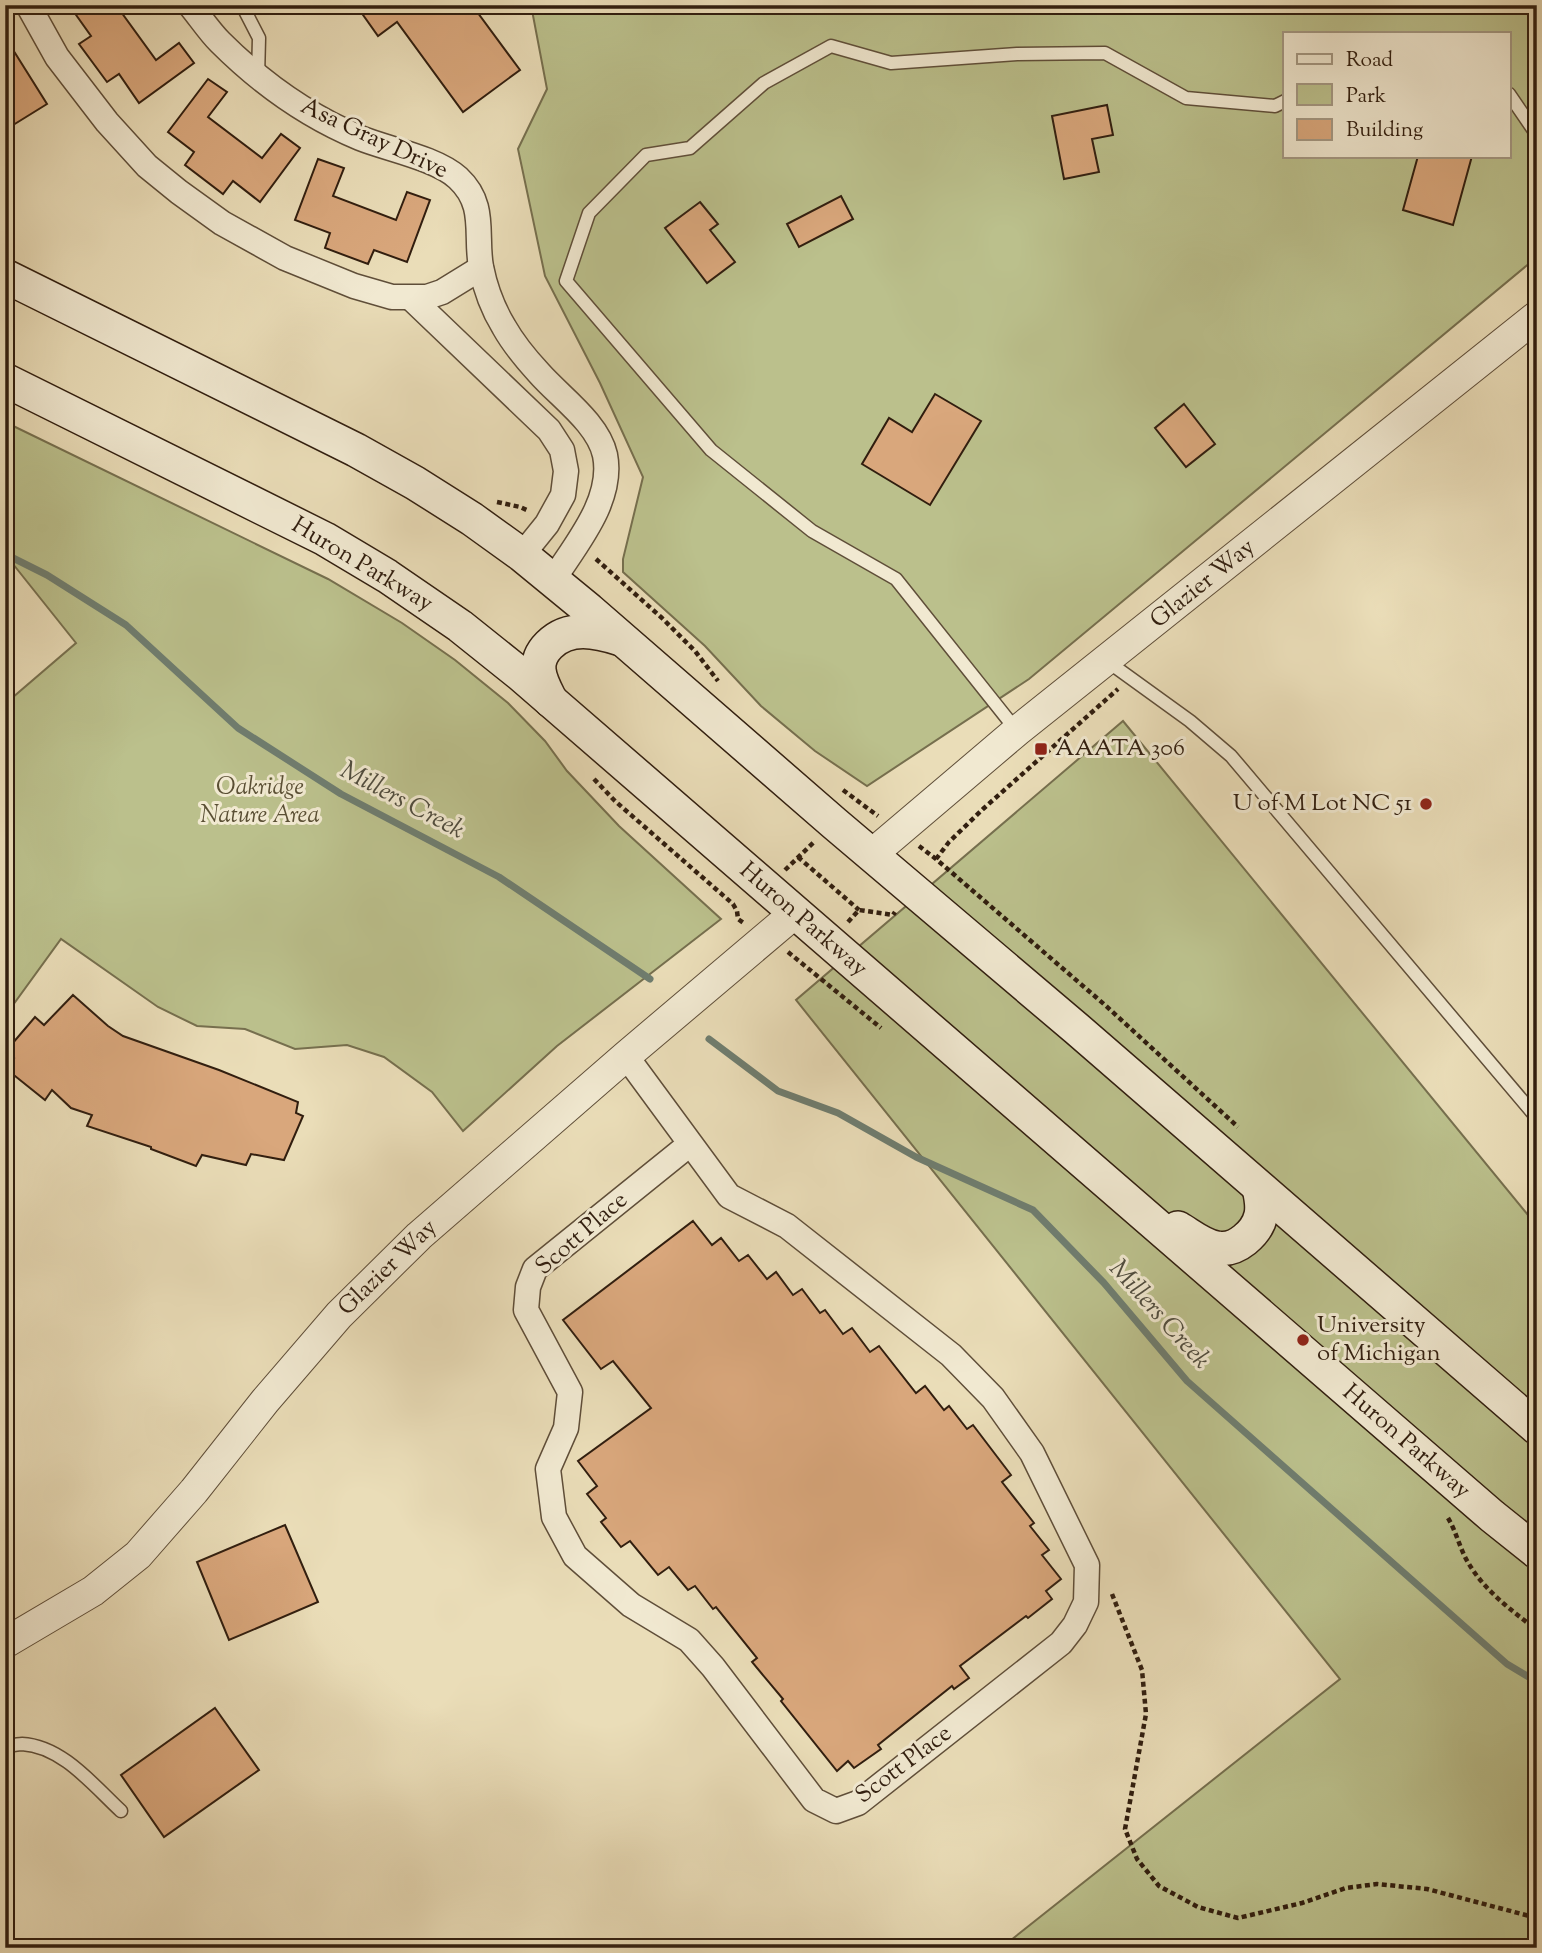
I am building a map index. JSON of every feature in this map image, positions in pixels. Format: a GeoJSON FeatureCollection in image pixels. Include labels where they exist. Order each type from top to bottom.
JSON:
{"type":"FeatureCollection","features":[{"type":"Feature","properties":{"kind":"main road"},"geometry":{"type":"LineString","coordinates":[[5,276],[356,450],[460,512],[522,555],[1077,1029],[1537,1428]]}},
{"type":"Feature","properties":{"kind":"main road","name":"Huron Parkway"},"geometry":{"type":"LineString","coordinates":[[5,380],[325,540],[387,576],[460,626],[551,701],[1537,1552]]}},
{"type":"Feature","properties":{"kind":"main road"},"geometry":{"type":"LineString","coordinates":[[551,701],[541,679],[539,667],[540,658],[551,643],[576,631],[588,631],[623,640]]}},
{"type":"Feature","properties":{"kind":"main road"},"geometry":{"type":"LineString","coordinates":[[1116,1190],[1217,1249],[1238,1244],[1255,1230],[1262,1211],[1259,1188]]}},
{"type":"Feature","properties":{"kind":"street"},"geometry":{"type":"LineString","coordinates":[[28,5],[57,57],[107,122],[147,166],[222,223],[285,258],[354,286],[392,297],[426,297],[442,292],[481,268]]}},
{"type":"Feature","properties":{"kind":"street","name":"Asa Gray Drive"},"geometry":{"type":"LineString","coordinates":[[190,5],[218,41],[282,96],[358,137],[434,164],[457,177],[471,195],[479,215],[481,268],[486,288],[504,327],[538,372],[583,418],[599,440],[605,456],[606,482],[596,511],[553,580]]}},
{"type":"Feature","properties":{"kind":"street"},"geometry":{"type":"LineString","coordinates":[[411,298],[548,430],[562,450],[566,471],[564,495],[547,524],[522,555]]}},
{"type":"Feature","properties":{"kind":"street","name":"Glazier Way"},"geometry":{"type":"LineString","coordinates":[[871,855],[1017,731],[1119,670],[1537,317]]}},
{"type":"Feature","properties":{"kind":"street","name":"Glazier Way"},"geometry":{"type":"LineString","coordinates":[[5,1643],[93,1591],[138,1555],[339,1315],[419,1236],[795,913]]}},
{"type":"Feature","properties":{"kind":"street","name":"Scott Place"},"geometry":{"type":"LineString","coordinates":[[626,1056],[729,1196],[787,1226],[951,1355],[993,1398],[1031,1453],[1087,1565],[1086,1602],[1075,1625],[1061,1643],[858,1803],[836,1811],[814,1800],[713,1667],[689,1640],[631,1605],[575,1556],[554,1517],[548,1469],[566,1428],[570,1392],[526,1310],[528,1287],[535,1269],[690,1144]]}},
{"type":"Feature","properties":{"kind":"lane"},"geometry":{"type":"LineString","coordinates":[[242,5],[259,38],[258,78]]}},
{"type":"Feature","properties":{"kind":"lane"},"geometry":{"type":"LineString","coordinates":[[1017,731],[896,579],[812,531],[711,450],[566,281],[589,213],[646,155],[690,148],[764,82],[831,46],[891,63],[1017,54],[1105,53],[1186,98],[1275,106],[1283,102]]}},
{"type":"Feature","properties":{"kind":"lane"},"geometry":{"type":"LineString","coordinates":[[1510,95],[1537,135]]}},
{"type":"Feature","properties":{"kind":"lane"},"geometry":{"type":"LineString","coordinates":[[1119,670],[1190,721],[1231,756],[1537,1118]]}},
{"type":"Feature","properties":{"kind":"lane"},"geometry":{"type":"LineString","coordinates":[[5,1747],[21,1744],[48,1750],[75,1768],[121,1811]]}},
{"type":"Feature","properties":{"kind":"path"},"geometry":{"type":"LineString","coordinates":[[602,563],[695,651],[720,684]]}},
{"type":"Feature","properties":{"kind":"path"},"geometry":{"type":"LineString","coordinates":[[936,859],[949,842],[1119,670]]}},
{"type":"Feature","properties":{"kind":"path"},"geometry":{"type":"LineString","coordinates":[[591,775],[615,801],[726,897],[737,911],[738,919],[742,921]]}},
{"type":"Feature","properties":{"kind":"path"},"geometry":{"type":"LineString","coordinates":[[785,870],[815,841]]}},
{"type":"Feature","properties":{"kind":"path"},"geometry":{"type":"LineString","coordinates":[[928,853],[1105,1005]]}},
{"type":"Feature","properties":{"kind":"path"},"geometry":{"type":"LineString","coordinates":[[798,857],[859,910],[893,915],[900,906]]}},
{"type":"Feature","properties":{"kind":"path"},"geometry":{"type":"LineString","coordinates":[[847,923],[859,910]]}},
{"type":"Feature","properties":{"kind":"path"},"geometry":{"type":"LineString","coordinates":[[785,950],[818,978]]}},
{"type":"Feature","properties":{"kind":"path"},"geometry":{"type":"LineString","coordinates":[[1087,1565],[1096,1569],[1112,1594],[1142,1670],[1146,1714],[1125,1829],[1138,1859],[1159,1886],[1198,1907],[1238,1918],[1302,1903],[1346,1888],[1377,1884],[1427,1889],[1537,1918]]}},
{"type":"Feature","properties":{"kind":"path"},"geometry":{"type":"LineString","coordinates":[[1469,1565],[1510,1609],[1537,1630]]}},
{"type":"Feature","properties":{"kind":"green space"},"geometry":{"type":"Polygon","coordinates":[[[531,5],[1537,5],[1537,257],[1029,679],[867,786],[815,751],[761,706],[705,646],[623,572],[623,559],[643,477],[600,383],[545,276],[518,149],[547,89],[531,5]]]}},
{"type":"Feature","properties":{"kind":"green space","name":"Oakridge Nature Area"},"geometry":{"type":"Polygon","coordinates":[[[5,422],[328,579],[402,623],[455,660],[508,703],[619,826],[721,919],[557,1046],[463,1131],[432,1092],[384,1057],[347,1045],[295,1049],[245,1029],[197,1026],[158,1007],[61,939],[5,1016],[5,704],[76,643],[5,554],[5,422]]]}},
{"type":"Feature","properties":{"kind":"green space","name":"University of Michigan"},"geometry":{"type":"Polygon","coordinates":[[[1123,721],[1537,1226],[1537,1948],[1001,1948],[1340,1679],[796,1000],[1123,721]]]}},
{"type":"Feature","properties":{"kind":"building"},"geometry":{"type":"Polygon","coordinates":[[[69,5],[116,5],[156,60],[179,43],[194,63],[139,103],[119,74],[107,82],[79,44],[91,36],[69,5]]]}},
{"type":"Feature","properties":{"kind":"building"},"geometry":{"type":"Polygon","coordinates":[[[356,5],[472,5],[520,70],[463,112],[397,22],[378,36],[356,5]]]}},
{"type":"Feature","properties":{"kind":"building"},"geometry":{"type":"Polygon","coordinates":[[[5,37],[47,104],[5,130],[5,37]]]}},
{"type":"Feature","properties":{"kind":"building"},"geometry":{"type":"Polygon","coordinates":[[[208,79],[227,92],[208,117],[262,158],[281,134],[300,148],[260,202],[233,181],[223,194],[185,165],[194,152],[168,132],[208,79]]]}},
{"type":"Feature","properties":{"kind":"building"},"geometry":{"type":"Polygon","coordinates":[[[1107,105],[1113,135],[1092,139],[1099,172],[1064,179],[1052,116],[1107,105]]]}},
{"type":"Feature","properties":{"kind":"building"},"geometry":{"type":"Polygon","coordinates":[[[1417,158],[1471,158],[1453,225],[1403,210],[1417,158]]]}},
{"type":"Feature","properties":{"kind":"building"},"geometry":{"type":"Polygon","coordinates":[[[318,159],[344,168],[333,196],[396,220],[407,192],[430,200],[407,262],[374,250],[368,264],[325,248],[330,233],[295,220],[318,159]]]}},
{"type":"Feature","properties":{"kind":"building"},"geometry":{"type":"Polygon","coordinates":[[[841,196],[853,219],[799,247],[787,224],[841,196]]]}},
{"type":"Feature","properties":{"kind":"building"},"geometry":{"type":"Polygon","coordinates":[[[700,202],[718,224],[710,230],[735,262],[707,283],[665,228],[700,202]]]}},
{"type":"Feature","properties":{"kind":"building"},"geometry":{"type":"Polygon","coordinates":[[[935,394],[981,421],[930,505],[862,464],[889,418],[912,432],[935,394]]]}},
{"type":"Feature","properties":{"kind":"building"},"geometry":{"type":"Polygon","coordinates":[[[1184,404],[1215,444],[1186,467],[1155,428],[1184,404]]]}},
{"type":"Feature","properties":{"kind":"building"},"geometry":{"type":"Polygon","coordinates":[[[73,995],[123,1036],[298,1102],[296,1113],[303,1116],[284,1160],[251,1154],[246,1165],[202,1155],[196,1166],[151,1147],[87,1126],[92,1115],[71,1108],[52,1090],[45,1100],[5,1068],[14,1058],[6,1051],[35,1017],[44,1025],[73,995]]]}},
{"type":"Feature","properties":{"kind":"building"},"geometry":{"type":"Polygon","coordinates":[[[693,1221],[712,1245],[721,1238],[739,1261],[748,1255],[767,1279],[776,1272],[793,1295],[802,1289],[820,1313],[825,1310],[843,1334],[852,1328],[870,1352],[879,1346],[916,1393],[925,1386],[944,1410],[949,1406],[967,1429],[973,1425],[1011,1475],[1002,1482],[1034,1523],[1030,1526],[1049,1550],[1042,1555],[1061,1579],[1046,1591],[1052,1599],[960,1666],[969,1678],[954,1689],[952,1686],[878,1745],[881,1749],[854,1768],[848,1761],[837,1771],[752,1662],[757,1658],[716,1607],[713,1609],[695,1586],[688,1590],[669,1567],[658,1575],[630,1541],[621,1547],[601,1522],[606,1518],[587,1494],[597,1486],[578,1461],[651,1408],[613,1361],[601,1369],[563,1320],[693,1221]]]}},
{"type":"Feature","properties":{"kind":"building"},"geometry":{"type":"Polygon","coordinates":[[[285,1525],[318,1602],[229,1640],[197,1562],[285,1525]]]}},
{"type":"Feature","properties":{"kind":"building"},"geometry":{"type":"Polygon","coordinates":[[[215,1708],[259,1770],[164,1837],[121,1775],[215,1708]]]}},
{"type":"Feature","properties":{"kind":"waterway","name":"Millers Creek"},"geometry":{"type":"LineString","coordinates":[[5,554],[47,575],[126,625],[238,728],[341,794],[499,877],[650,979]]}},
{"type":"Feature","properties":{"kind":"waterway","name":"Millers Creek"},"geometry":{"type":"LineString","coordinates":[[709,1039],[778,1091],[838,1113],[916,1157],[1033,1210],[1104,1283],[1187,1381],[1507,1664],[1537,1682]]}},
{"type":"Feature","properties":{"kind":"place","name":"AAATA 306"},"geometry":{"type":"Point","coordinates":[1041,749]}},
{"type":"Feature","properties":{"kind":"place","name":"U of M Lot NC 51"},"geometry":{"type":"Point","coordinates":[1426,804]}},
{"type":"Feature","properties":{"kind":"place","name":"University of Michigan"},"geometry":{"type":"Point","coordinates":[1303,1340]}}]}
